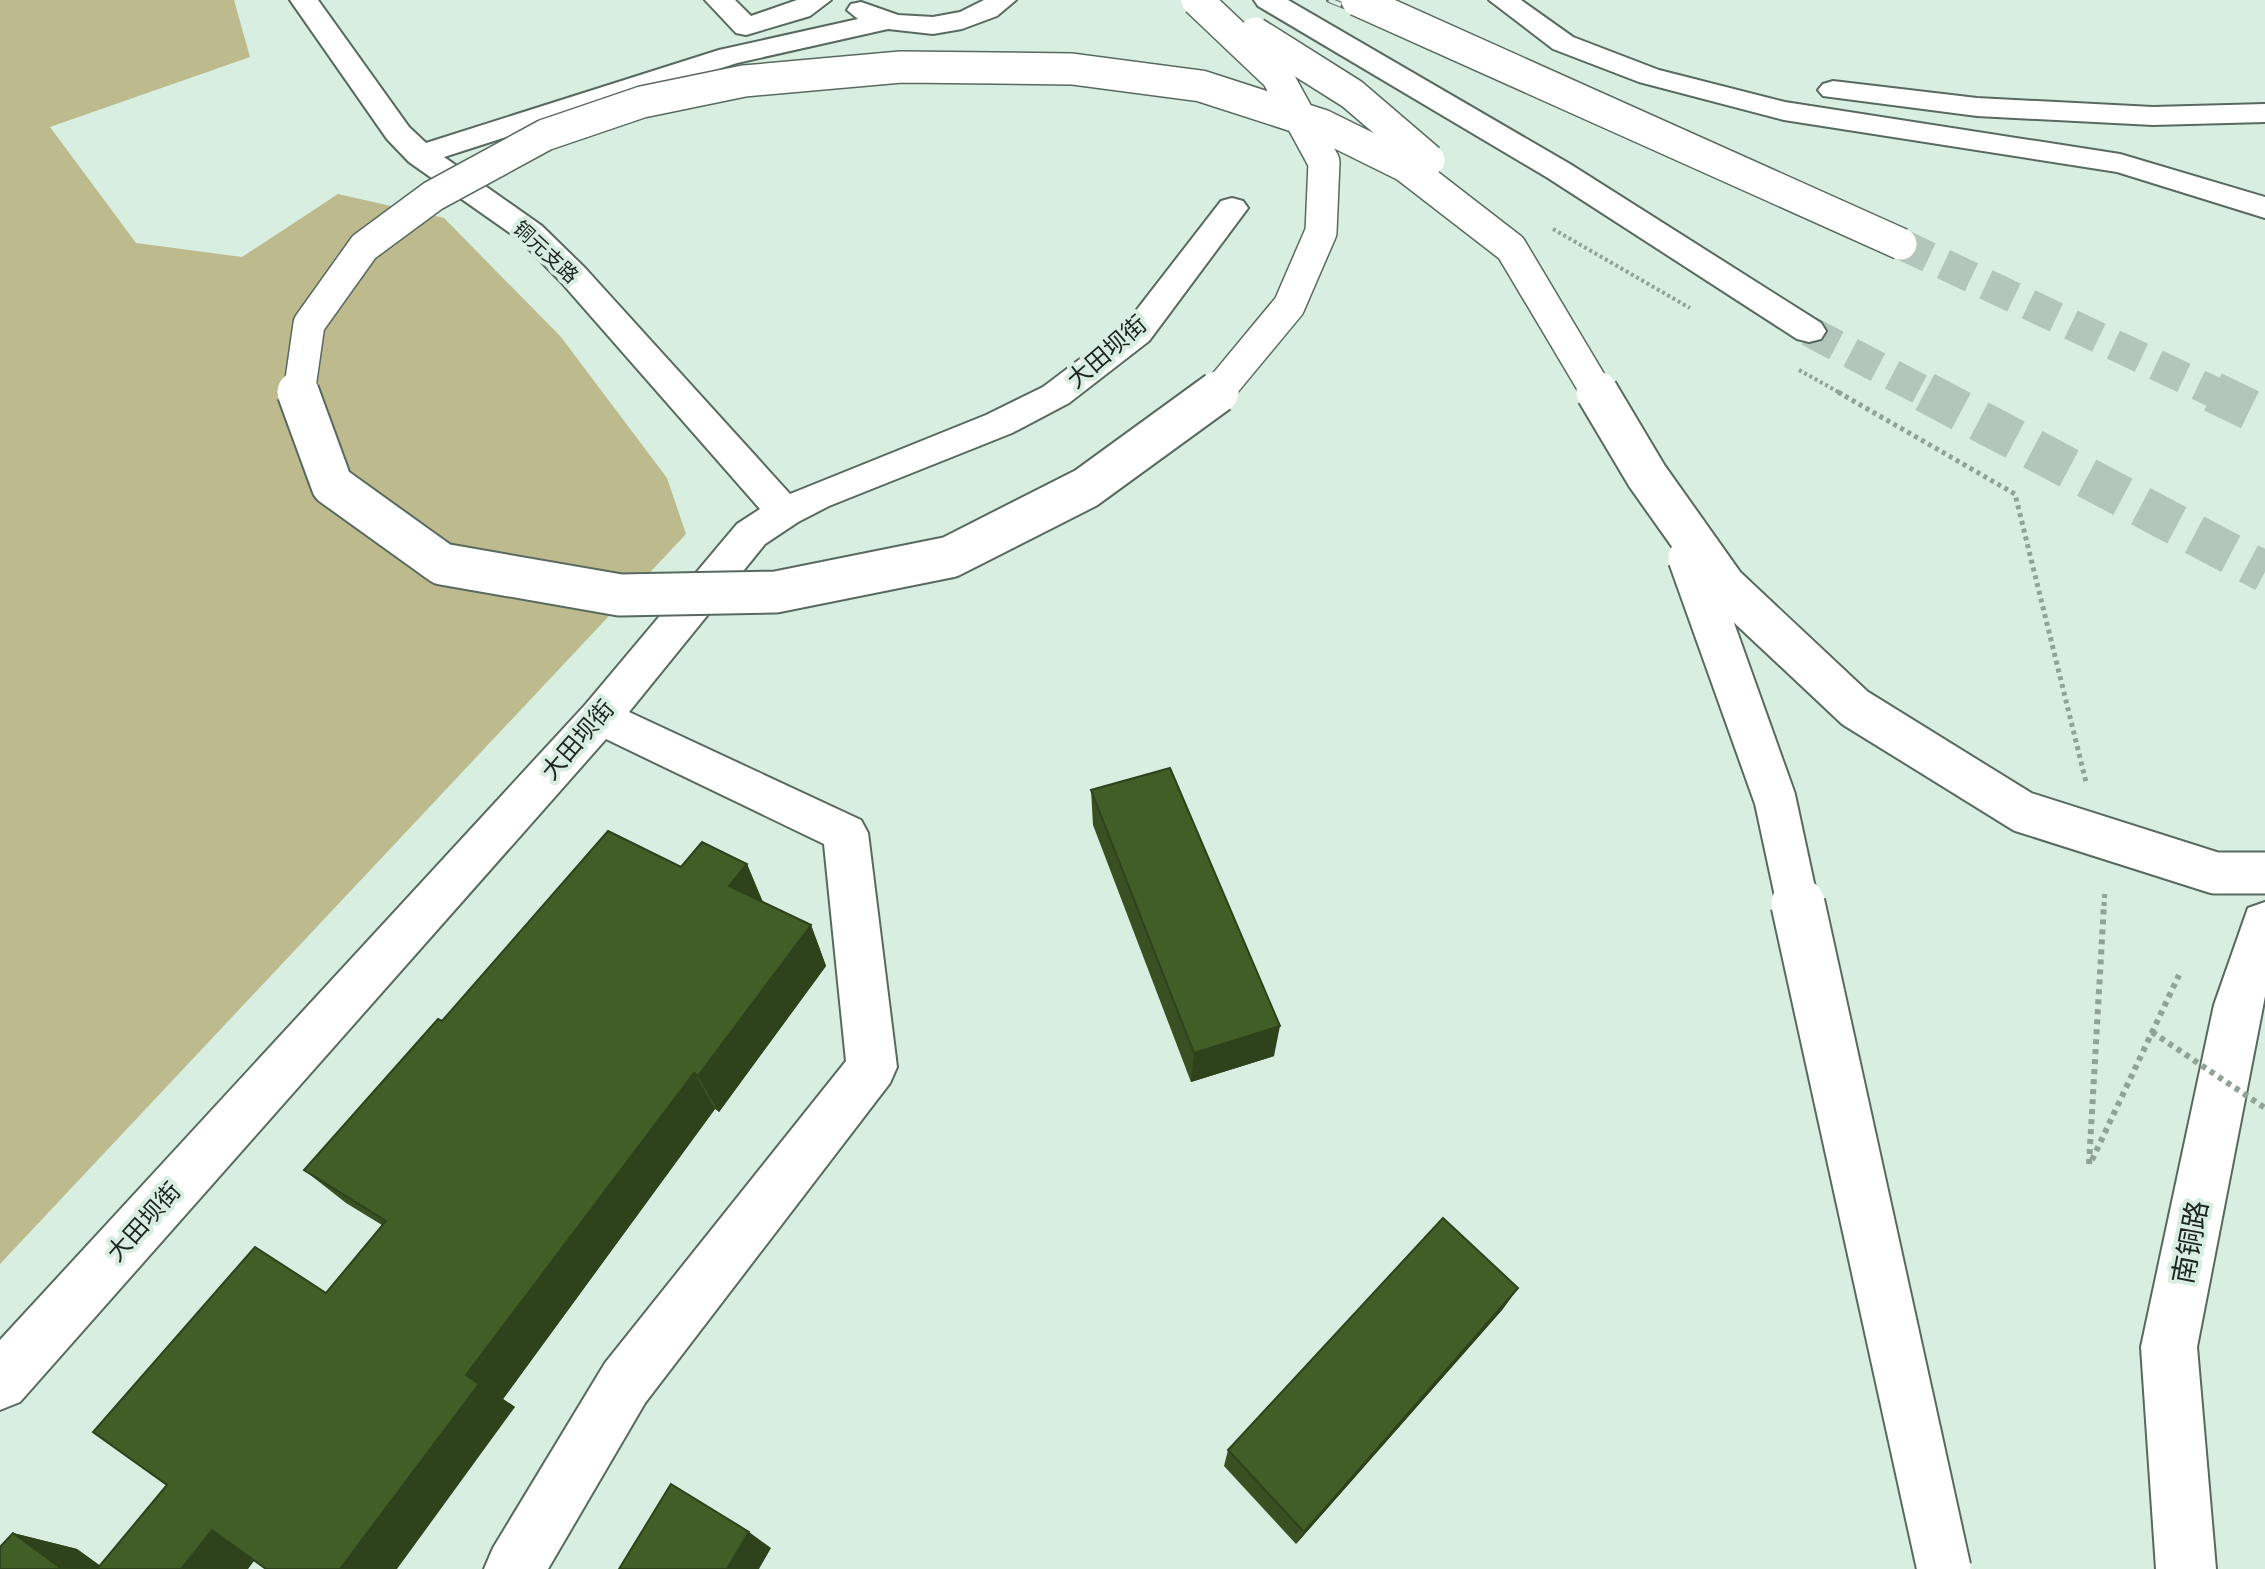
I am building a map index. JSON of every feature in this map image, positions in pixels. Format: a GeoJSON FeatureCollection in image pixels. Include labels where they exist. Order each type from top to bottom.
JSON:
{"type":"FeatureCollection","features":[{"type":"Feature","properties":{"kind":"main road","name":"铜元支路"},"geometry":{"type":"LineString","coordinates":[[304,0],[409,144],[531,233],[573,275],[784,512]]}},
{"type":"Feature","properties":{"kind":"main road"},"geometry":{"type":"LineString","coordinates":[[719,0],[746,27]]}},
{"type":"Feature","properties":{"kind":"main road"},"geometry":{"type":"LineString","coordinates":[[409,144],[800,10],[817,0]]}},
{"type":"Feature","properties":{"kind":"main road"},"geometry":{"type":"LineString","coordinates":[[850,0],[861,11],[887,21],[922,25],[953,23],[988,10],[1002,0]]}},
{"type":"Feature","properties":{"kind":"main road"},"geometry":{"type":"LineString","coordinates":[[1200,0],[1277,76],[1290,101],[1297,113],[1304,125],[1310,138],[1324,162],[1321,232],[1289,306],[1214,397],[1086,488],[950,557],[776,592],[620,595],[442,564],[332,485],[298,393],[309,324],[364,247],[433,196],[545,135],[642,102],[744,81],[901,67],[1072,69],[1201,86],[1231,95],[1292,115],[1307,120],[1322,125],[1405,166],[1511,248],[1647,476],[1725,586],[1855,708],[2023,812],[2215,873],[2265,873]]}},
{"type":"Feature","properties":{"kind":"main road"},"geometry":{"type":"LineString","coordinates":[[1200,0],[1352,94],[1421,152],[1498,229],[1655,462],[1775,799],[1944,1569]]}},
{"type":"Feature","properties":{"kind":"main road"},"geometry":{"type":"LineString","coordinates":[[1268,0],[1559,171],[1809,331]]}},
{"type":"Feature","properties":{"kind":"main road"},"geometry":{"type":"LineString","coordinates":[[1357,0],[1901,244]]}},
{"type":"Feature","properties":{"kind":"main road"},"geometry":{"type":"LineString","coordinates":[[1503,0],[1563,43],[1649,76],[1784,111],[2120,163],[2265,208]]}},
{"type":"Feature","properties":{"kind":"main road"},"geometry":{"type":"LineString","coordinates":[[1517,0],[1584,31],[1656,53],[1763,77]]}},
{"type":"Feature","properties":{"kind":"main road"},"geometry":{"type":"LineString","coordinates":[[409,144],[729,56],[887,21]]}},
{"type":"Feature","properties":{"kind":"main road"},"geometry":{"type":"LineString","coordinates":[[1808,87],[1977,107],[2153,116],[2265,113]]}},
{"type":"Feature","properties":{"kind":"main road","name":"大田坝街"},"geometry":{"type":"LineString","coordinates":[[0,1382],[600,717],[751,534],[784,512],[999,424],[1056,395],[1137,333],[1232,208]]}},
{"type":"Feature","properties":{"kind":"main road"},"geometry":{"type":"LineString","coordinates":[[514,1569],[625,1383],[872,1067],[845,833],[600,717]]}},
{"type":"Feature","properties":{"kind":"main road","name":"南铜路"},"geometry":{"type":"LineString","coordinates":[[2186,1569],[2169,1347],[2238,1005],[2265,922]]}},
{"type":"Feature","properties":{"kind":"path"},"geometry":{"type":"LineString","coordinates":[[1547,225],[1698,312]]}},
{"type":"Feature","properties":{"kind":"path"},"geometry":{"type":"LineString","coordinates":[[1795,368],[2015,494],[2088,788]]}},
{"type":"Feature","properties":{"kind":"path"},"geometry":{"type":"LineString","coordinates":[[2106,881],[2089,1164],[2179,975]]}},
{"type":"Feature","properties":{"kind":"path"},"geometry":{"type":"LineString","coordinates":[[2152,1032],[2265,1108]]}},
{"type":"Feature","properties":{"kind":"shaded area"},"geometry":{"type":"Polygon","coordinates":[[[0,0],[234,0],[250,57],[50,127],[136,243],[242,257],[338,194],[444,218],[561,337],[667,478],[686,534],[0,1264],[0,0]]]}},
{"type":"Feature","properties":{"kind":"building"},"geometry":{"type":"Polygon","coordinates":[[[1170,768],[1280,1026],[1194,1053],[1091,790],[1170,768]]]}},
{"type":"Feature","properties":{"kind":"building"},"geometry":{"type":"Polygon","coordinates":[[[608,831],[681,867],[702,842],[747,864],[729,886],[811,925],[698,1076],[694,1073],[466,1375],[479,1384],[340,1569],[266,1569],[212,1530],[181,1569],[97,1569],[167,1485],[93,1432],[255,1247],[326,1293],[386,1221],[304,1170],[438,1019],[442,1021],[608,831]]]}},
{"type":"Feature","properties":{"kind":"building"},"geometry":{"type":"Polygon","coordinates":[[[1443,1218],[1518,1288],[1304,1532],[1228,1450],[1443,1218]]]}},
{"type":"Feature","properties":{"kind":"building"},"geometry":{"type":"Polygon","coordinates":[[[671,1484],[749,1532],[727,1569],[619,1569],[671,1484]]]}},
{"type":"Feature","properties":{"kind":"building"},"geometry":{"type":"Polygon","coordinates":[[[13,1533],[62,1569],[0,1569],[0,1547],[13,1533]]]}},
{"type":"Feature","properties":{"kind":"tunnel"},"geometry":{"type":"LineString","coordinates":[[1901,244],[2218,394]]}},
{"type":"Feature","properties":{"kind":"tunnel"},"geometry":{"type":"LineString","coordinates":[[1809,331],[1929,394]]}},
{"type":"Feature","properties":{"kind":"tunnel"},"geometry":{"type":"LineString","coordinates":[[1925,392],[2265,572]]}},
{"type":"Feature","properties":{"kind":"tunnel"},"geometry":{"type":"LineString","coordinates":[[2213,392],[2265,417]]}},
{"type":"Feature","properties":{"kind":"railway"},"geometry":{"type":"LineString","coordinates":[[1329,0],[1427,39]]}},
{"type":"Feature","properties":{"kind":"railway"},"geometry":{"type":"LineString","coordinates":[[1394,13],[1442,32]]}}]}
